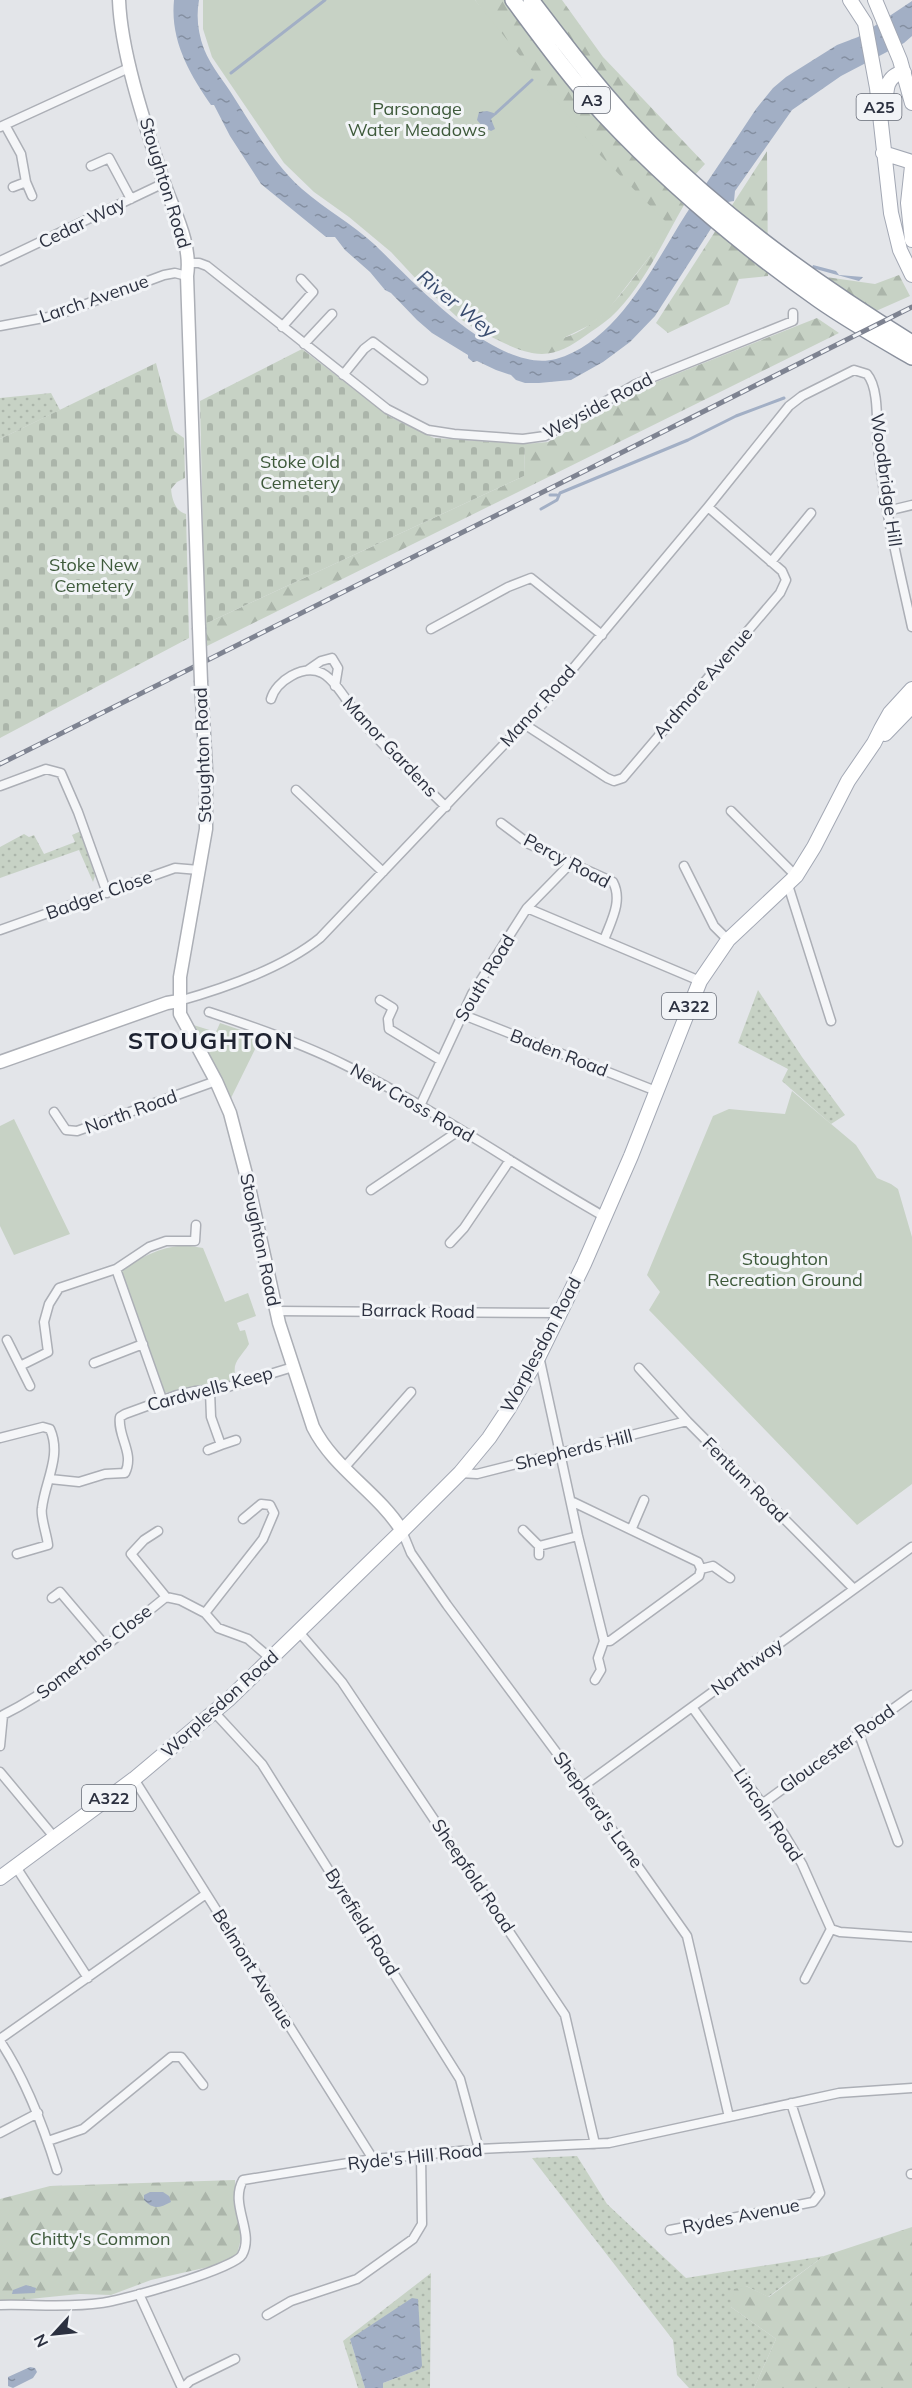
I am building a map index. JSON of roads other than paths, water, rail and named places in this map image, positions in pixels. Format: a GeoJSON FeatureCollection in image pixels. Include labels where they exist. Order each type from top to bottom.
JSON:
{"type":"FeatureCollection","features":[{"type":"Feature","properties":{"kind":"highway","name":"A3"},"geometry":{"type":"LineString","coordinates":[[513,0],[544,42],[604,114],[804,289],[912,357]]}},
{"type":"Feature","properties":{"kind":"highway","name":"A3"},"geometry":{"type":"LineString","coordinates":[[531,0],[686,186]]}},
{"type":"Feature","properties":{"kind":"highway","name":"A3"},"geometry":{"type":"LineString","coordinates":[[732,226],[833,294],[912,343]]}},
{"type":"Feature","properties":{"kind":"main road","name":"A25"},"geometry":{"type":"LineString","coordinates":[[850,0],[864,20]]}},
{"type":"Feature","properties":{"kind":"main road","name":"A25"},"geometry":{"type":"LineString","coordinates":[[859,0],[873,61],[895,234],[912,275]]}},
{"type":"Feature","properties":{"kind":"main road","name":"A25"},"geometry":{"type":"LineString","coordinates":[[875,0],[904,72],[912,103]]}},
{"type":"Feature","properties":{"kind":"main road","name":"A25"},"geometry":{"type":"LineString","coordinates":[[881,138],[886,126],[888,81],[894,75],[904,72]]}},
{"type":"Feature","properties":{"kind":"main road"},"geometry":{"type":"LineString","coordinates":[[883,153],[912,164],[908,203],[912,240]]}},
{"type":"Feature","properties":{"kind":"main road","name":"Worplesdon Road"},"geometry":{"type":"LineString","coordinates":[[0,1878],[134,1779],[214,1712],[402,1532],[460,1473],[489,1438],[539,1356],[605,1217],[700,981],[728,940],[792,880],[814,847],[848,781],[891,713],[912,689]]}},
{"type":"Feature","properties":{"kind":"main road","name":"Worplesdon Road"},"geometry":{"type":"LineString","coordinates":[[874,743],[912,706]]}},
{"type":"Feature","properties":{"kind":"main road"},"geometry":{"type":"LineString","coordinates":[[896,722],[906,718],[912,719]]}},
{"type":"Feature","properties":{"kind":"street","name":"Stoughton Road"},"geometry":{"type":"LineString","coordinates":[[119,0],[120,17],[131,67],[164,183],[184,238],[188,269],[198,628],[207,800],[206,829],[180,977],[181,1020],[216,1081],[235,1132],[276,1311],[317,1435],[321,1443],[344,1468],[392,1515],[402,1532]]}},
{"type":"Feature","properties":{"kind":"street"},"geometry":{"type":"LineString","coordinates":[[32,196],[26,182],[21,154],[2,126],[131,67]]}},
{"type":"Feature","properties":{"kind":"street"},"geometry":{"type":"LineString","coordinates":[[91,166],[109,158],[131,199]]}},
{"type":"Feature","properties":{"kind":"street"},"geometry":{"type":"LineString","coordinates":[[13,187],[26,182]]}},
{"type":"Feature","properties":{"kind":"street","name":"Cedar Way"},"geometry":{"type":"LineString","coordinates":[[0,261],[164,183]]}},
{"type":"Feature","properties":{"kind":"street","name":"Weyside Road"},"geometry":{"type":"LineString","coordinates":[[188,269],[199,262],[207,266],[387,409],[428,430],[454,434],[534,439],[545,436],[636,384],[793,321],[793,313]]}},
{"type":"Feature","properties":{"kind":"street","name":"Larch Avenue"},"geometry":{"type":"LineString","coordinates":[[0,326],[54,316],[164,275],[188,269]]}},
{"type":"Feature","properties":{"kind":"street"},"geometry":{"type":"LineString","coordinates":[[282,327],[313,292],[301,279]]}},
{"type":"Feature","properties":{"kind":"street"},"geometry":{"type":"LineString","coordinates":[[304,344],[332,314]]}},
{"type":"Feature","properties":{"kind":"street"},"geometry":{"type":"LineString","coordinates":[[343,375],[364,349],[373,342],[423,380]]}},
{"type":"Feature","properties":{"kind":"street","name":"Manor Road"},"geometry":{"type":"LineString","coordinates":[[179,1001],[212,991],[300,954],[320,938],[524,724],[602,635],[789,406],[802,396],[854,370],[863,372]]}},
{"type":"Feature","properties":{"kind":"street","name":"Woodbridge Hill"},"geometry":{"type":"LineString","coordinates":[[863,372],[871,378],[874,387],[886,511],[912,627]]}},
{"type":"Feature","properties":{"kind":"street"},"geometry":{"type":"LineString","coordinates":[[886,511],[912,505]]}},
{"type":"Feature","properties":{"kind":"street","name":"Ardmore Avenue"},"geometry":{"type":"LineString","coordinates":[[524,724],[606,778],[614,781],[623,777],[780,593],[786,580],[782,571],[708,507]]}},
{"type":"Feature","properties":{"kind":"street"},"geometry":{"type":"LineString","coordinates":[[771,562],[811,513]]}},
{"type":"Feature","properties":{"kind":"street"},"geometry":{"type":"LineString","coordinates":[[430,629],[508,587],[531,578],[602,635]]}},
{"type":"Feature","properties":{"kind":"street","name":"Manor Gardens"},"geometry":{"type":"LineString","coordinates":[[271,699],[273,691],[284,679],[332,658],[338,668],[335,686]]}},
{"type":"Feature","properties":{"kind":"street","name":"Manor Gardens"},"geometry":{"type":"LineString","coordinates":[[308,670],[322,673],[335,686],[362,722],[446,807]]}},
{"type":"Feature","properties":{"kind":"street"},"geometry":{"type":"LineString","coordinates":[[0,786],[46,769],[61,772],[107,892]]}},
{"type":"Feature","properties":{"kind":"street"},"geometry":{"type":"LineString","coordinates":[[296,790],[383,872]]}},
{"type":"Feature","properties":{"kind":"street"},"geometry":{"type":"LineString","coordinates":[[731,811],[792,880],[831,1021]]}},
{"type":"Feature","properties":{"kind":"street","name":"Percy Road"},"geometry":{"type":"LineString","coordinates":[[501,823],[529,844],[613,882],[619,892],[618,902],[604,940]]}},
{"type":"Feature","properties":{"kind":"street","name":"South Road"},"geometry":{"type":"LineString","coordinates":[[420,1106],[471,994],[527,908],[571,863]]}},
{"type":"Feature","properties":{"kind":"street"},"geometry":{"type":"LineString","coordinates":[[684,866],[714,926],[728,940]]}},
{"type":"Feature","properties":{"kind":"street","name":"Badger Close"},"geometry":{"type":"LineString","coordinates":[[0,930],[175,868],[199,870]]}},
{"type":"Feature","properties":{"kind":"street"},"geometry":{"type":"LineString","coordinates":[[527,908],[700,981]]}},
{"type":"Feature","properties":{"kind":"street"},"geometry":{"type":"LineString","coordinates":[[380,1000],[393,1008],[388,1019],[389,1029],[440,1060]]}},
{"type":"Feature","properties":{"kind":"street"},"geometry":{"type":"LineString","coordinates":[[0,1062],[160,1005],[179,1001]]}},
{"type":"Feature","properties":{"kind":"street","name":"New Cross Road"},"geometry":{"type":"LineString","coordinates":[[208,1012],[293,1041],[345,1065],[420,1106],[605,1217]]}},
{"type":"Feature","properties":{"kind":"street","name":"Baden Road"},"geometry":{"type":"LineString","coordinates":[[461,1014],[656,1091]]}},
{"type":"Feature","properties":{"kind":"street","name":"North Road"},"geometry":{"type":"LineString","coordinates":[[54,1112],[66,1130],[77,1131],[216,1081]]}},
{"type":"Feature","properties":{"kind":"street"},"geometry":{"type":"LineString","coordinates":[[371,1190],[460,1130]]}},
{"type":"Feature","properties":{"kind":"street"},"geometry":{"type":"LineString","coordinates":[[450,1243],[464,1228],[510,1160]]}},
{"type":"Feature","properties":{"kind":"street"},"geometry":{"type":"LineString","coordinates":[[20,1366],[48,1352],[44,1322],[48,1304],[60,1288],[116,1269],[149,1247],[166,1241],[195,1240],[196,1225]]}},
{"type":"Feature","properties":{"kind":"street"},"geometry":{"type":"LineString","coordinates":[[116,1269],[162,1399]]}},
{"type":"Feature","properties":{"kind":"street","name":"Barrack Road"},"geometry":{"type":"LineString","coordinates":[[276,1311],[560,1313]]}},
{"type":"Feature","properties":{"kind":"street"},"geometry":{"type":"LineString","coordinates":[[7,1340],[30,1386]]}},
{"type":"Feature","properties":{"kind":"street"},"geometry":{"type":"LineString","coordinates":[[94,1363],[143,1344]]}},
{"type":"Feature","properties":{"kind":"street"},"geometry":{"type":"LineString","coordinates":[[539,1356],[578,1536],[604,1641],[598,1658],[602,1670],[595,1680]]}},
{"type":"Feature","properties":{"kind":"street","name":"Cardwells Keep"},"geometry":{"type":"LineString","coordinates":[[50,1479],[79,1482],[105,1474],[125,1473],[129,1466],[128,1452],[119,1424],[120,1417],[162,1399],[195,1390],[210,1391],[241,1384],[293,1367]]}},
{"type":"Feature","properties":{"kind":"street","name":"Fentum Road"},"geometry":{"type":"LineString","coordinates":[[639,1368],[687,1422],[854,1589]]}},
{"type":"Feature","properties":{"kind":"street"},"geometry":{"type":"LineString","coordinates":[[210,1391],[210,1418],[221,1445]]}},
{"type":"Feature","properties":{"kind":"street"},"geometry":{"type":"LineString","coordinates":[[344,1468],[411,1392]]}},
{"type":"Feature","properties":{"kind":"street","name":"Shepherds Hill"},"geometry":{"type":"LineString","coordinates":[[460,1473],[477,1474],[687,1422]]}},
{"type":"Feature","properties":{"kind":"street"},"geometry":{"type":"LineString","coordinates":[[0,1438],[35,1428],[50,1429],[55,1440],[50,1479],[41,1510],[48,1545],[17,1554]]}},
{"type":"Feature","properties":{"kind":"street"},"geometry":{"type":"LineString","coordinates":[[208,1449],[236,1440]]}},
{"type":"Feature","properties":{"kind":"street"},"geometry":{"type":"LineString","coordinates":[[632,1528],[644,1500]]}},
{"type":"Feature","properties":{"kind":"street"},"geometry":{"type":"LineString","coordinates":[[571,1501],[632,1528],[698,1562],[700,1569],[699,1576],[610,1641],[604,1641]]}},
{"type":"Feature","properties":{"kind":"street"},"geometry":{"type":"LineString","coordinates":[[205,1613],[263,1539],[274,1513],[270,1505],[261,1504],[243,1520]]}},
{"type":"Feature","properties":{"kind":"street"},"geometry":{"type":"LineString","coordinates":[[523,1530],[539,1551],[578,1536]]}},
{"type":"Feature","properties":{"kind":"street"},"geometry":{"type":"LineString","coordinates":[[158,1531],[144,1540],[130,1554],[166,1597]]}},
{"type":"Feature","properties":{"kind":"street","name":"Shepherd's Lane"},"geometry":{"type":"LineString","coordinates":[[402,1532],[411,1553],[447,1605],[582,1787],[687,1936],[729,2117]]}},
{"type":"Feature","properties":{"kind":"street","name":"Northway"},"geometry":{"type":"LineString","coordinates":[[582,1787],[912,1547]]}},
{"type":"Feature","properties":{"kind":"street"},"geometry":{"type":"LineString","coordinates":[[700,1569],[713,1566],[730,1578]]}},
{"type":"Feature","properties":{"kind":"street"},"geometry":{"type":"LineString","coordinates":[[52,1598],[60,1592],[105,1645]]}},
{"type":"Feature","properties":{"kind":"street","name":"Somertons Close"},"geometry":{"type":"LineString","coordinates":[[0,1746],[1,1713],[30,1702],[59,1682],[166,1597],[180,1600],[205,1613],[218,1628],[249,1639],[270,1658]]}},
{"type":"Feature","properties":{"kind":"street","name":"Sheepfold Road"},"geometry":{"type":"LineString","coordinates":[[299,1632],[342,1682],[565,2015],[595,2144]]}},
{"type":"Feature","properties":{"kind":"street","name":"Gloucester Road"},"geometry":{"type":"LineString","coordinates":[[762,1804],[912,1695]]}},
{"type":"Feature","properties":{"kind":"street","name":"Lincoln Road"},"geometry":{"type":"LineString","coordinates":[[692,1707],[802,1864],[831,1929]]}},
{"type":"Feature","properties":{"kind":"street","name":"Byrefield Road"},"geometry":{"type":"LineString","coordinates":[[214,1712],[262,1764],[460,2079],[479,2149]]}},
{"type":"Feature","properties":{"kind":"street"},"geometry":{"type":"LineString","coordinates":[[859,1734],[898,1842]]}},
{"type":"Feature","properties":{"kind":"street"},"geometry":{"type":"LineString","coordinates":[[0,1772],[55,1838]]}},
{"type":"Feature","properties":{"kind":"street","name":"Belmont Avenue"},"geometry":{"type":"LineString","coordinates":[[134,1779],[373,2160]]}},
{"type":"Feature","properties":{"kind":"street"},"geometry":{"type":"LineString","coordinates":[[16,1867],[88,1977]]}},
{"type":"Feature","properties":{"kind":"street"},"geometry":{"type":"LineString","coordinates":[[57,2170],[38,2113],[0,2040],[206,1894]]}},
{"type":"Feature","properties":{"kind":"street"},"geometry":{"type":"LineString","coordinates":[[805,1979],[831,1929],[840,1932],[912,1937]]}},
{"type":"Feature","properties":{"kind":"street"},"geometry":{"type":"LineString","coordinates":[[48,2141],[83,2129],[171,2057],[182,2057],[203,2085]]}},
{"type":"Feature","properties":{"kind":"street","name":"Ryde's Hill Road"},"geometry":{"type":"LineString","coordinates":[[0,2305],[101,2303],[139,2294],[228,2265],[242,2256],[247,2241],[238,2191],[243,2180],[373,2160],[479,2149],[595,2144],[640,2137],[839,2093],[912,2088]]}},
{"type":"Feature","properties":{"kind":"street","name":"Rydes Avenue"},"geometry":{"type":"LineString","coordinates":[[670,2230],[813,2202],[820,2193],[791,2103]]}},
{"type":"Feature","properties":{"kind":"street"},"geometry":{"type":"LineString","coordinates":[[0,2133],[38,2113]]}},
{"type":"Feature","properties":{"kind":"street"},"geometry":{"type":"LineString","coordinates":[[267,2315],[291,2301],[357,2279],[412,2239],[423,2224],[421,2155]]}},
{"type":"Feature","properties":{"kind":"street"},"geometry":{"type":"LineString","coordinates":[[139,2294],[182,2388],[190,2381],[235,2359]]}},
{"type":"Feature","properties":{"kind":"water"},"geometry":{"type":"Polygon","coordinates":[[[174,0],[199,0],[199,31],[207,56],[265,146],[292,179],[366,237],[457,321],[508,353],[533,360],[556,359],[578,350],[616,319],[647,277],[756,109],[773,88],[786,77],[837,45],[858,37],[912,1],[912,36],[904,43],[841,76],[792,110],[735,191],[734,201],[728,202],[655,316],[630,342],[603,362],[571,380],[525,383],[477,361],[473,362],[468,355],[432,333],[391,293],[385,290],[335,237],[326,237],[261,184],[230,136],[214,105],[211,105],[195,81],[183,56],[175,29],[174,0]]]}},
{"type":"Feature","properties":{"kind":"water"},"geometry":{"type":"Polygon","coordinates":[[[487,111],[497,114],[491,119],[495,129],[491,131],[477,120],[479,112],[487,111]]]}},
{"type":"Feature","properties":{"kind":"water"},"geometry":{"type":"Polygon","coordinates":[[[813,265],[836,271],[839,275],[863,277],[859,281],[812,268],[813,265]]]}},
{"type":"Feature","properties":{"kind":"water"},"geometry":{"type":"Polygon","coordinates":[[[150,2192],[163,2192],[169,2196],[171,2202],[154,2207],[144,2200],[144,2195],[150,2192]]]}},
{"type":"Feature","properties":{"kind":"water"},"geometry":{"type":"Polygon","coordinates":[[[26,2285],[36,2288],[35,2293],[12,2294],[13,2290],[26,2285]]]}},
{"type":"Feature","properties":{"kind":"water"},"geometry":{"type":"Polygon","coordinates":[[[412,2298],[418,2299],[422,2366],[420,2369],[383,2383],[383,2388],[365,2388],[350,2339],[412,2298]]]}},
{"type":"Feature","properties":{"kind":"water"},"geometry":{"type":"Polygon","coordinates":[[[30,2367],[35,2368],[37,2372],[33,2378],[13,2388],[8,2386],[8,2377],[30,2367]]]}},
{"type":"Feature","properties":{"kind":"waterway"},"geometry":{"type":"LineString","coordinates":[[231,73],[325,0]]}},
{"type":"Feature","properties":{"kind":"waterway"},"geometry":{"type":"LineString","coordinates":[[496,113],[532,80]]}},
{"type":"Feature","properties":{"kind":"waterway"},"geometry":{"type":"LineString","coordinates":[[541,509],[557,500],[560,493],[688,440],[736,416],[784,398]]}},
{"type":"Feature","properties":{"kind":"waterway"},"geometry":{"type":"LineString","coordinates":[[550,495],[557,495]]}},
{"type":"Feature","properties":{"kind":"railway"},"geometry":{"type":"LineString","coordinates":[[0,764],[912,307]]}},
{"type":"Feature","properties":{"kind":"district","name":"STOUGHTON"},"geometry":{"type":"Point","coordinates":[211,1041]}},
{"type":"Feature","properties":{"kind":"park label","name":"Parsonage Water Meadows"},"geometry":{"type":"Point","coordinates":[417,119]}},
{"type":"Feature","properties":{"kind":"park label","name":"Stoke Old Cemetery"},"geometry":{"type":"Point","coordinates":[300,472]}},
{"type":"Feature","properties":{"kind":"park label","name":"Stoke New Cemetery"},"geometry":{"type":"Point","coordinates":[94,575]}},
{"type":"Feature","properties":{"kind":"park label","name":"Stoughton Recreation Ground"},"geometry":{"type":"Point","coordinates":[785,1269]}},
{"type":"Feature","properties":{"kind":"park label","name":"Chitty's Common"},"geometry":{"type":"Point","coordinates":[100,2239]}},
{"type":"Feature","properties":{"kind":"water label","name":"River Wey"},"geometry":{"type":"Point","coordinates":[457,304]}}]}
